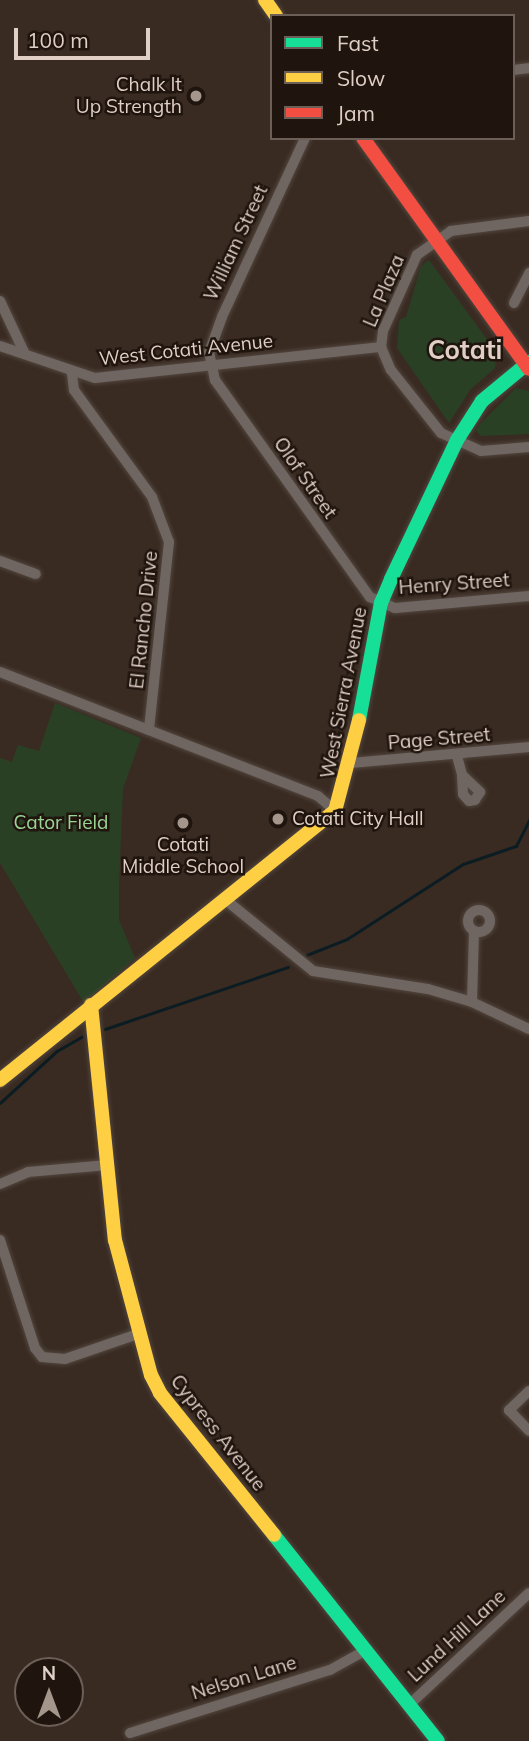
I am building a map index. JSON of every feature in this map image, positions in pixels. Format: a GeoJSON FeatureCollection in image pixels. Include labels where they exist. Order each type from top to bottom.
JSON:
{"type":"FeatureCollection","features":[{"type":"Feature","properties":{"kind":"main road"},"geometry":{"type":"LineString","coordinates":[[364,140],[528,365]]}},
{"type":"Feature","properties":{"kind":"main road","name":"West Sierra Avenue"},"geometry":{"type":"LineString","coordinates":[[335,811],[351,764],[381,603],[457,440],[482,401],[528,365]]}},
{"type":"Feature","properties":{"kind":"main road"},"geometry":{"type":"LineString","coordinates":[[0,1080],[335,811]]}},
{"type":"Feature","properties":{"kind":"main road","name":"Cypress Avenue"},"geometry":{"type":"LineString","coordinates":[[91,1005],[115,1240],[138,1334],[160,1393],[438,1741]]}},
{"type":"Feature","properties":{"kind":"street","name":"William Street"},"geometry":{"type":"LineString","coordinates":[[210,365],[209,352],[233,290],[304,140]]}},
{"type":"Feature","properties":{"kind":"street","name":"La Plaza"},"geometry":{"type":"LineString","coordinates":[[529,221],[451,231],[417,255],[383,331],[381,347],[391,370],[435,427],[481,451],[529,447]]}},
{"type":"Feature","properties":{"kind":"street"},"geometry":{"type":"LineString","coordinates":[[514,303],[529,273]]}},
{"type":"Feature","properties":{"kind":"street"},"geometry":{"type":"LineString","coordinates":[[0,301],[24,352]]}},
{"type":"Feature","properties":{"kind":"street","name":"West Cotati Avenue"},"geometry":{"type":"LineString","coordinates":[[0,346],[24,352],[72,374],[95,378],[381,347]]}},
{"type":"Feature","properties":{"kind":"street","name":"Olof Street"},"geometry":{"type":"LineString","coordinates":[[210,365],[215,380],[360,586],[381,603]]}},
{"type":"Feature","properties":{"kind":"street","name":"El Rancho Drive"},"geometry":{"type":"LineString","coordinates":[[72,374],[74,390],[152,497],[169,541],[149,730]]}},
{"type":"Feature","properties":{"kind":"street"},"geometry":{"type":"LineString","coordinates":[[0,561],[36,574]]}},
{"type":"Feature","properties":{"kind":"street"},"geometry":{"type":"LineString","coordinates":[[529,596],[529,606]]}},
{"type":"Feature","properties":{"kind":"street","name":"Henry Street"},"geometry":{"type":"LineString","coordinates":[[381,603],[421,608],[529,596]]}},
{"type":"Feature","properties":{"kind":"street"},"geometry":{"type":"LineString","coordinates":[[0,672],[318,796],[335,811]]}},
{"type":"Feature","properties":{"kind":"street","name":"Page Street"},"geometry":{"type":"LineString","coordinates":[[351,764],[457,756],[529,747]]}},
{"type":"Feature","properties":{"kind":"street"},"geometry":{"type":"LineString","coordinates":[[457,756],[462,775]]}},
{"type":"Feature","properties":{"kind":"street"},"geometry":{"type":"LineString","coordinates":[[226,901],[313,971],[428,989],[472,1002],[529,1029]]}},
{"type":"Feature","properties":{"kind":"street"},"geometry":{"type":"LineString","coordinates":[[472,1002],[474,931]]}},
{"type":"Feature","properties":{"kind":"street"},"geometry":{"type":"LineString","coordinates":[[0,1184],[28,1172],[108,1165]]}},
{"type":"Feature","properties":{"kind":"street"},"geometry":{"type":"LineString","coordinates":[[0,1240],[35,1348],[42,1357],[65,1359],[138,1334]]}},
{"type":"Feature","properties":{"kind":"street"},"geometry":{"type":"LineString","coordinates":[[529,1391],[509,1410],[529,1432]]}},
{"type":"Feature","properties":{"kind":"street","name":"Lund Hill Lane"},"geometry":{"type":"LineString","coordinates":[[409,1705],[529,1593]]}},
{"type":"Feature","properties":{"kind":"street","name":"Nelson Lane"},"geometry":{"type":"LineString","coordinates":[[130,1733],[330,1670],[366,1650]]}},
{"type":"Feature","properties":{"kind":"green space"},"geometry":{"type":"Polygon","coordinates":[[[429,260],[497,353],[495,368],[470,390],[449,423],[397,348],[399,320],[406,317],[421,266],[429,260]]]}},
{"type":"Feature","properties":{"kind":"green space"},"geometry":{"type":"Polygon","coordinates":[[[516,388],[529,391],[529,434],[481,436],[476,431],[479,425],[516,388]]]}},
{"type":"Feature","properties":{"kind":"green space","name":"Cator Field"},"geometry":{"type":"Polygon","coordinates":[[[55,703],[141,738],[123,789],[119,885],[119,920],[135,958],[84,1003],[0,863],[0,758],[12,762],[18,745],[39,751],[55,703]]]}},
{"type":"Feature","properties":{"kind":"waterway"},"geometry":{"type":"LineString","coordinates":[[307,955],[347,939],[463,864],[516,846],[529,820]]}},
{"type":"Feature","properties":{"kind":"waterway"},"geometry":{"type":"LineString","coordinates":[[105,1029],[288,967]]}},
{"type":"Feature","properties":{"kind":"waterway"},"geometry":{"type":"LineString","coordinates":[[0,1103],[57,1051],[81,1037]]}},
{"type":"Feature","properties":{"kind":"traffic: fast"},"geometry":{"type":"LineString","coordinates":[[359,720],[381,603],[457,440],[482,401],[529,362]]}},
{"type":"Feature","properties":{"kind":"traffic: fast"},"geometry":{"type":"LineString","coordinates":[[274,1535],[438,1741]]}},
{"type":"Feature","properties":{"kind":"traffic: slow"},"geometry":{"type":"LineString","coordinates":[[265,0],[275,14]]}},
{"type":"Feature","properties":{"kind":"traffic: slow"},"geometry":{"type":"LineString","coordinates":[[0,1080],[335,811],[359,720]]}},
{"type":"Feature","properties":{"kind":"traffic: slow"},"geometry":{"type":"LineString","coordinates":[[91,1005],[115,1240],[151,1375],[160,1393],[274,1535]]}},
{"type":"Feature","properties":{"kind":"traffic: jam"},"geometry":{"type":"LineString","coordinates":[[364,140],[529,369]]}},
{"type":"Feature","properties":{"kind":"place","name":"Chalk It Up Strength"},"geometry":{"type":"Point","coordinates":[196,96]}},
{"type":"Feature","properties":{"kind":"place","name":"Cotati City Hall"},"geometry":{"type":"Point","coordinates":[278,819]}},
{"type":"Feature","properties":{"kind":"place","name":"Cotati Middle School"},"geometry":{"type":"Point","coordinates":[183,823]}},
{"type":"Feature","properties":{"kind":"district","name":"Cotati"},"geometry":{"type":"Point","coordinates":[465,350]}}]}
